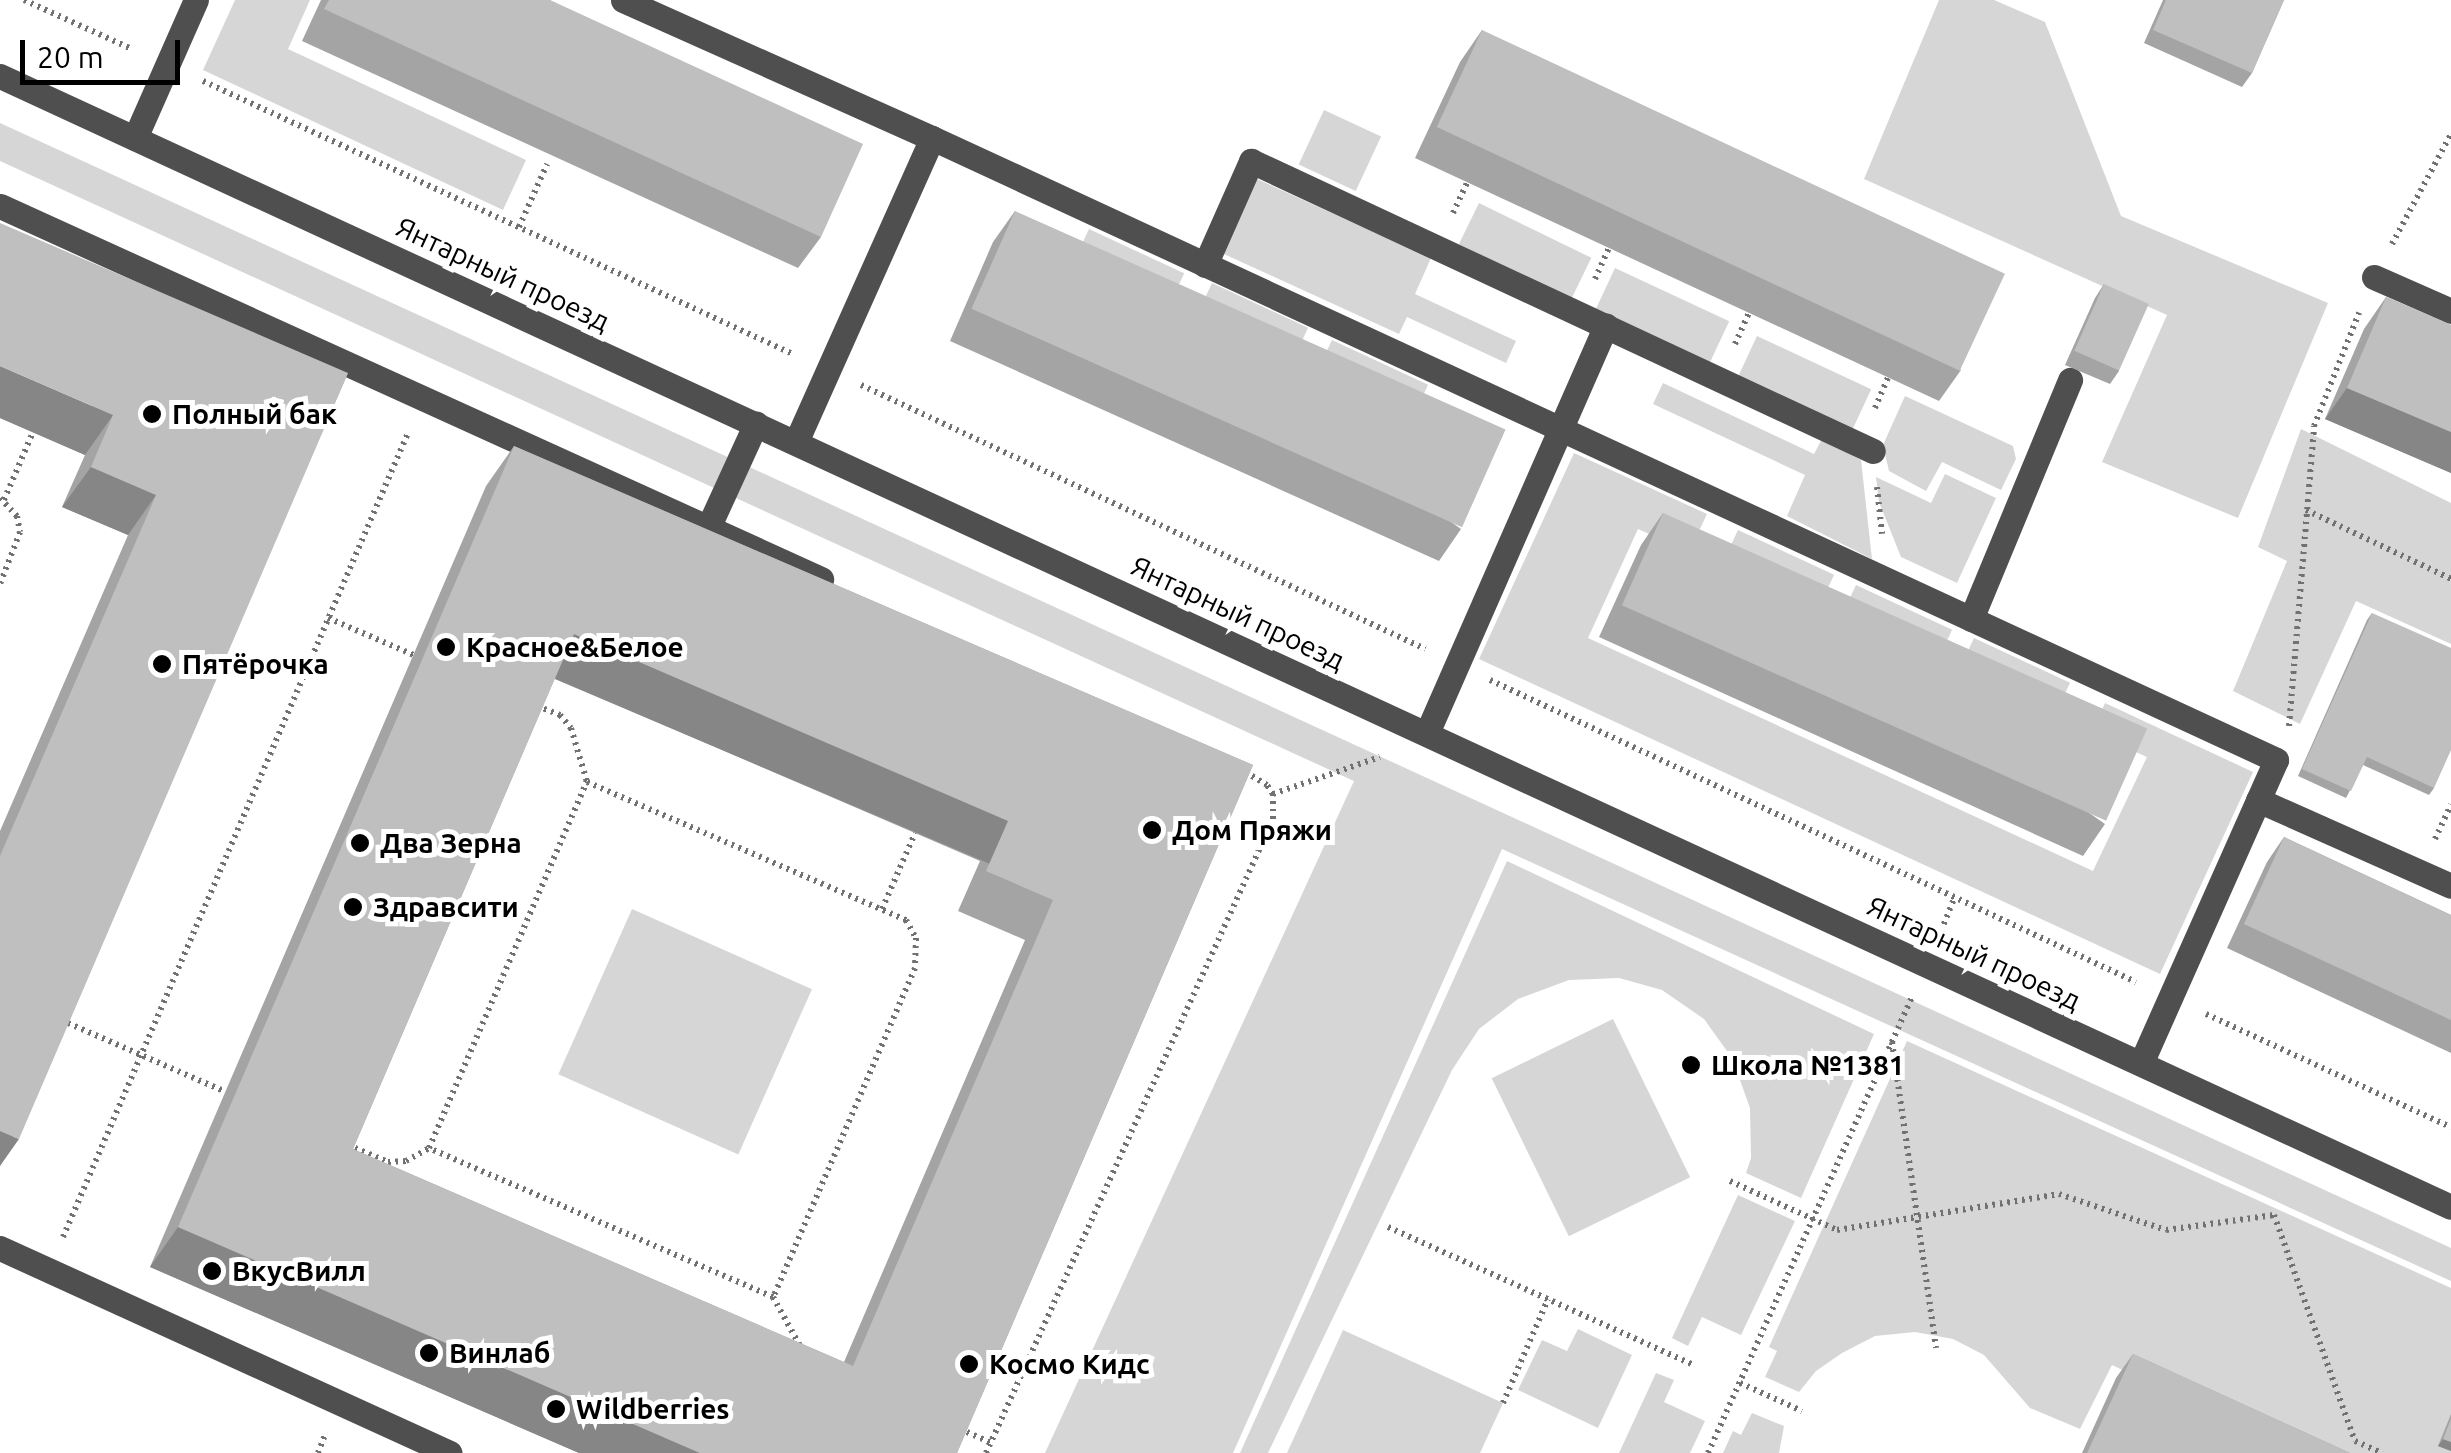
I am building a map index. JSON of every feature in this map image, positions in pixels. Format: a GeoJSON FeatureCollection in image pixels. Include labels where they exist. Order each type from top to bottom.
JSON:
{"type":"FeatureCollection","features":[{"type":"Feature","properties":{"kind":"street"},"geometry":{"type":"LineString","coordinates":[[135,138],[196,0]]}},
{"type":"Feature","properties":{"kind":"street"},"geometry":{"type":"LineString","coordinates":[[623,0],[932,138],[2276,760],[2141,1063]]}},
{"type":"Feature","properties":{"kind":"street","name":"Янтарный проезд"},"geometry":{"type":"LineString","coordinates":[[0,76],[2451,1207]]}},
{"type":"Feature","properties":{"kind":"street"},"geometry":{"type":"LineString","coordinates":[[796,442],[932,138]]}},
{"type":"Feature","properties":{"kind":"street"},"geometry":{"type":"LineString","coordinates":[[1205,265],[1251,161],[1874,451]]}},
{"type":"Feature","properties":{"kind":"street"},"geometry":{"type":"LineString","coordinates":[[0,206],[850,592]]}},
{"type":"Feature","properties":{"kind":"street"},"geometry":{"type":"LineString","coordinates":[[2374,277],[2451,311]]}},
{"type":"Feature","properties":{"kind":"street"},"geometry":{"type":"LineString","coordinates":[[1427,733],[1606,326]]}},
{"type":"Feature","properties":{"kind":"street"},"geometry":{"type":"LineString","coordinates":[[1972,619],[2070,380]]}},
{"type":"Feature","properties":{"kind":"street"},"geometry":{"type":"LineString","coordinates":[[708,528],[756,423]]}},
{"type":"Feature","properties":{"kind":"street"},"geometry":{"type":"LineString","coordinates":[[2258,800],[2451,886]]}},
{"type":"Feature","properties":{"kind":"street"},"geometry":{"type":"LineString","coordinates":[[0,1248],[450,1453]]}},
{"type":"Feature","properties":{"kind":"path"},"geometry":{"type":"LineString","coordinates":[[24,0],[828,370],[2451,1127]]}},
{"type":"Feature","properties":{"kind":"path"},"geometry":{"type":"LineString","coordinates":[[2276,760],[2290,725],[2314,426],[2374,277],[2451,134]]}},
{"type":"Feature","properties":{"kind":"path"},"geometry":{"type":"LineString","coordinates":[[520,228],[548,164]]}},
{"type":"Feature","properties":{"kind":"path"},"geometry":{"type":"LineString","coordinates":[[48,1270],[423,398]]}},
{"type":"Feature","properties":{"kind":"path"},"geometry":{"type":"LineString","coordinates":[[0,584],[20,532],[17,516],[2,499],[33,432]]}},
{"type":"Feature","properties":{"kind":"path"},"geometry":{"type":"LineString","coordinates":[[1874,451],[1888,580]]}},
{"type":"Feature","properties":{"kind":"path"},"geometry":{"type":"LineString","coordinates":[[2306,510],[2451,579]]}},
{"type":"Feature","properties":{"kind":"path"},"geometry":{"type":"LineString","coordinates":[[328,618],[414,655]]}},
{"type":"Feature","properties":{"kind":"path"},"geometry":{"type":"LineString","coordinates":[[344,1143],[388,1162],[406,1161],[430,1148],[587,782],[576,737],[566,720],[533,704]]}},
{"type":"Feature","properties":{"kind":"path"},"geometry":{"type":"LineString","coordinates":[[986,1453],[1272,819],[1276,804],[1268,785],[1228,764]]}},
{"type":"Feature","properties":{"kind":"path"},"geometry":{"type":"LineString","coordinates":[[587,782],[882,909],[906,920],[912,929],[918,947],[915,968],[772,1297]]}},
{"type":"Feature","properties":{"kind":"path"},"geometry":{"type":"LineString","coordinates":[[882,909],[915,834]]}},
{"type":"Feature","properties":{"kind":"path"},"geometry":{"type":"LineString","coordinates":[[1708,1453],[1926,964]]}},
{"type":"Feature","properties":{"kind":"path"},"geometry":{"type":"LineString","coordinates":[[60,1020],[226,1092]]}},
{"type":"Feature","properties":{"kind":"path"},"geometry":{"type":"LineString","coordinates":[[1892,1042],[1936,1348]]}},
{"type":"Feature","properties":{"kind":"path"},"geometry":{"type":"LineString","coordinates":[[430,1148],[772,1297],[804,1354]]}},
{"type":"Feature","properties":{"kind":"path"},"geometry":{"type":"LineString","coordinates":[[1730,1181],[1837,1230],[2059,1194],[2166,1230],[2274,1215],[2355,1441],[2382,1453]]}},
{"type":"Feature","properties":{"kind":"path"},"geometry":{"type":"LineString","coordinates":[[1388,1226],[1692,1364]]}},
{"type":"Feature","properties":{"kind":"path"},"geometry":{"type":"LineString","coordinates":[[1503,1402],[1548,1299]]}},
{"type":"Feature","properties":{"kind":"path"},"geometry":{"type":"LineString","coordinates":[[1740,1383],[1802,1411]]}},
{"type":"Feature","properties":{"kind":"path"},"geometry":{"type":"LineString","coordinates":[[957,1428],[991,1443]]}},
{"type":"Feature","properties":{"kind":"shaded area"},"geometry":{"type":"Polygon","coordinates":[[[235,0],[310,0],[288,49],[526,160],[503,210],[203,70],[235,0]]]}},
{"type":"Feature","properties":{"kind":"shaded area"},"geometry":{"type":"Polygon","coordinates":[[[1939,0],[1994,0],[2045,22],[2121,216],[2328,303],[2238,518],[2102,462],[2167,315],[1864,179],[1939,0]]]}},
{"type":"Feature","properties":{"kind":"shaded area"},"geometry":{"type":"Polygon","coordinates":[[[1324,110],[1381,137],[1356,191],[1299,164],[1324,110]]]}},
{"type":"Feature","properties":{"kind":"shaded area"},"geometry":{"type":"Polygon","coordinates":[[[0,123],[2451,1248],[2451,1281],[1502,849],[1233,1453],[1045,1453],[1354,781],[0,161],[0,123]]]}},
{"type":"Feature","properties":{"kind":"shaded area"},"geometry":{"type":"Polygon","coordinates":[[[1246,174],[1431,258],[1415,294],[1516,341],[1506,363],[1407,317],[1399,334],[1213,249],[1246,174]]]}},
{"type":"Feature","properties":{"kind":"shaded area"},"geometry":{"type":"Polygon","coordinates":[[[1479,203],[1591,258],[1571,299],[1459,244],[1479,203]]]}},
{"type":"Feature","properties":{"kind":"shaded area"},"geometry":{"type":"Polygon","coordinates":[[[1089,229],[1184,273],[1167,311],[1072,266],[1089,229]]]}},
{"type":"Feature","properties":{"kind":"shaded area"},"geometry":{"type":"Polygon","coordinates":[[[1615,268],[1729,321],[1710,362],[1596,309],[1615,268]]]}},
{"type":"Feature","properties":{"kind":"shaded area"},"geometry":{"type":"Polygon","coordinates":[[[1212,283],[1308,328],[1291,364],[1195,319],[1212,283]]]}},
{"type":"Feature","properties":{"kind":"shaded area"},"geometry":{"type":"Polygon","coordinates":[[[1757,336],[1871,389],[1853,429],[1738,376],[1757,336]]]}},
{"type":"Feature","properties":{"kind":"shaded area"},"geometry":{"type":"Polygon","coordinates":[[[1332,340],[1428,385],[1412,420],[1316,375],[1332,340]]]}},
{"type":"Feature","properties":{"kind":"shaded area"},"geometry":{"type":"Polygon","coordinates":[[[1663,383],[1814,454],[1822,439],[1861,460],[1872,559],[1787,516],[1805,475],[1653,404],[1663,383]]]}},
{"type":"Feature","properties":{"kind":"shaded area"},"geometry":{"type":"Polygon","coordinates":[[[1905,396],[2013,446],[2016,459],[2001,490],[1942,462],[1926,491],[1889,471],[1883,445],[1905,396]]]}},
{"type":"Feature","properties":{"kind":"shaded area"},"geometry":{"type":"Polygon","coordinates":[[[2301,429],[2451,503],[2451,644],[2356,601],[2300,724],[2233,691],[2287,561],[2258,547],[2301,429]]]}},
{"type":"Feature","properties":{"kind":"shaded area"},"geometry":{"type":"Polygon","coordinates":[[[1574,453],[1707,514],[1689,552],[1638,529],[1588,638],[2093,871],[2147,757],[2092,732],[2105,703],[2253,772],[2160,974],[1479,659],[1574,453]]]}},
{"type":"Feature","properties":{"kind":"shaded area"},"geometry":{"type":"Polygon","coordinates":[[[1945,474],[1996,498],[1957,583],[1901,557],[1879,502],[1876,477],[1931,503],[1945,474]]]}},
{"type":"Feature","properties":{"kind":"shaded area"},"geometry":{"type":"Polygon","coordinates":[[[1738,530],[1834,575],[1817,611],[1721,566],[1738,530]]]}},
{"type":"Feature","properties":{"kind":"shaded area"},"geometry":{"type":"Polygon","coordinates":[[[1856,585],[1952,630],[1935,667],[1839,622],[1856,585]]]}},
{"type":"Feature","properties":{"kind":"shaded area"},"geometry":{"type":"Polygon","coordinates":[[[1974,638],[2070,683],[2053,719],[1957,674],[1974,638]]]}},
{"type":"Feature","properties":{"kind":"shaded area"},"geometry":{"type":"Polygon","coordinates":[[[1507,861],[1874,1034],[1801,1198],[1746,1173],[1751,1158],[1750,1108],[1732,1058],[1704,1019],[1662,990],[1619,978],[1569,980],[1518,999],[1479,1029],[1452,1070],[1268,1453],[1240,1453],[1507,861]]]}},
{"type":"Feature","properties":{"kind":"shaded area"},"geometry":{"type":"Polygon","coordinates":[[[632,909],[812,989],[738,1154],[558,1074],[632,909]]]}},
{"type":"Feature","properties":{"kind":"shaded area"},"geometry":{"type":"Polygon","coordinates":[[[1613,1019],[1690,1177],[1569,1236],[1492,1078],[1613,1019]]]}},
{"type":"Feature","properties":{"kind":"shaded area"},"geometry":{"type":"Polygon","coordinates":[[[1907,1041],[2451,1288],[2451,1453],[2298,1453],[2112,1365],[2080,1429],[2030,1408],[1984,1355],[1953,1339],[1915,1332],[1875,1336],[1842,1353],[1816,1371],[1799,1392],[1765,1377],[1777,1351],[1769,1347],[1907,1041]]]}},
{"type":"Feature","properties":{"kind":"shaded area"},"geometry":{"type":"Polygon","coordinates":[[[1738,1195],[1795,1221],[1741,1335],[1702,1317],[1688,1346],[1672,1338],[1738,1195]]]}},
{"type":"Feature","properties":{"kind":"shaded area"},"geometry":{"type":"Polygon","coordinates":[[[1578,1329],[1632,1355],[1598,1428],[1518,1390],[1542,1340],[1567,1351],[1578,1329]]]}},
{"type":"Feature","properties":{"kind":"shaded area"},"geometry":{"type":"Polygon","coordinates":[[[1343,1330],[1503,1403],[1480,1453],[1287,1453],[1343,1330]]]}},
{"type":"Feature","properties":{"kind":"shaded area"},"geometry":{"type":"Polygon","coordinates":[[[1656,1373],[1674,1380],[1664,1402],[1705,1421],[1690,1453],[1619,1453],[1656,1373]]]}},
{"type":"Feature","properties":{"kind":"shaded area"},"geometry":{"type":"Polygon","coordinates":[[[1752,1413],[1784,1426],[1779,1453],[1723,1453],[1733,1431],[1741,1435],[1752,1413]]]}},
{"type":"Feature","properties":{"kind":"building"},"geometry":{"type":"Polygon","coordinates":[[[329,0],[550,0],[863,144],[821,237],[324,9],[329,0]]]}},
{"type":"Feature","properties":{"kind":"building"},"geometry":{"type":"Polygon","coordinates":[[[2166,0],[2284,0],[2252,73],[2153,30],[2166,0]]]}},
{"type":"Feature","properties":{"kind":"building"},"geometry":{"type":"Polygon","coordinates":[[[1482,30],[2005,274],[1960,371],[1437,127],[1482,30]]]}},
{"type":"Feature","properties":{"kind":"building"},"geometry":{"type":"Polygon","coordinates":[[[1015,211],[1506,429],[1462,527],[971,309],[1015,211]]]}},
{"type":"Feature","properties":{"kind":"building"},"geometry":{"type":"Polygon","coordinates":[[[0,223],[348,373],[19,1139],[0,1131],[0,856],[156,495],[91,467],[113,415],[0,366],[0,223]]]}},
{"type":"Feature","properties":{"kind":"building"},"geometry":{"type":"Polygon","coordinates":[[[2104,284],[2149,304],[2119,371],[2074,351],[2104,284]]]}},
{"type":"Feature","properties":{"kind":"building"},"geometry":{"type":"Polygon","coordinates":[[[2386,297],[2451,325],[2451,432],[2347,388],[2386,297]]]}},
{"type":"Feature","properties":{"kind":"building"},"geometry":{"type":"Polygon","coordinates":[[[514,446],[1253,765],[957,1453],[700,1453],[178,1227],[514,446]],[[574,634],[353,1149],[853,1366],[1053,900],[986,871],[1008,821],[574,634]]]}},
{"type":"Feature","properties":{"kind":"building"},"geometry":{"type":"Polygon","coordinates":[[[1663,513],[2147,729],[2106,821],[1622,605],[1663,513]]]}},
{"type":"Feature","properties":{"kind":"building"},"geometry":{"type":"Polygon","coordinates":[[[2372,613],[2451,648],[2451,750],[2434,788],[2367,757],[2351,791],[2302,769],[2372,613]]]}},
{"type":"Feature","properties":{"kind":"building"},"geometry":{"type":"Polygon","coordinates":[[[2284,837],[2451,915],[2451,1020],[2244,924],[2284,837]]]}},
{"type":"Feature","properties":{"kind":"building"},"geometry":{"type":"Polygon","coordinates":[[[2133,1354],[2350,1453],[2087,1453],[2133,1354]]]}},
{"type":"Feature","properties":{"kind":"building"},"geometry":{"type":"Polygon","coordinates":[[[2451,1419],[2451,1442],[2443,1439],[2451,1419]]]}},
{"type":"Feature","properties":{"kind":"place","name":"Полный бак"},"geometry":{"type":"Point","coordinates":[152,414]}},
{"type":"Feature","properties":{"kind":"place","name":"Красное&Белое"},"geometry":{"type":"Point","coordinates":[446,647]}},
{"type":"Feature","properties":{"kind":"place","name":"Пятёрочка"},"geometry":{"type":"Point","coordinates":[162,664]}},
{"type":"Feature","properties":{"kind":"place","name":"Дом Пряжи"},"geometry":{"type":"Point","coordinates":[1152,830]}},
{"type":"Feature","properties":{"kind":"place","name":"Два Зерна"},"geometry":{"type":"Point","coordinates":[360,843]}},
{"type":"Feature","properties":{"kind":"place","name":"Здравсити"},"geometry":{"type":"Point","coordinates":[353,907]}},
{"type":"Feature","properties":{"kind":"place","name":"Школа №1381"},"geometry":{"type":"Point","coordinates":[1691,1065]}},
{"type":"Feature","properties":{"kind":"place","name":"ВкусВилл"},"geometry":{"type":"Point","coordinates":[212,1271]}},
{"type":"Feature","properties":{"kind":"place","name":"Винлаб"},"geometry":{"type":"Point","coordinates":[429,1353]}},
{"type":"Feature","properties":{"kind":"place","name":"Космо Кидс"},"geometry":{"type":"Point","coordinates":[969,1364]}},
{"type":"Feature","properties":{"kind":"place","name":"Wildberries"},"geometry":{"type":"Point","coordinates":[556,1409]}}]}
